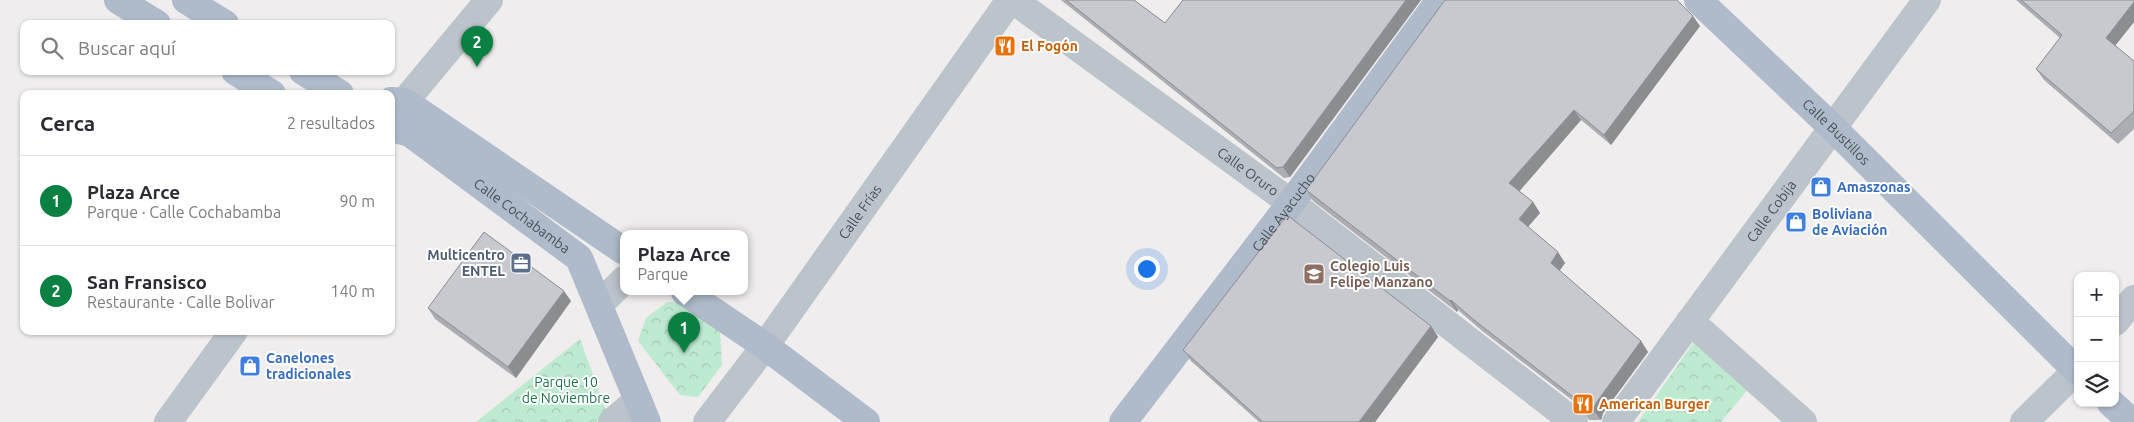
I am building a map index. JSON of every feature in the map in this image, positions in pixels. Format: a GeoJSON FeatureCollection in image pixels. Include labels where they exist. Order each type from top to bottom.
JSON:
{"type":"FeatureCollection","features":[{"type":"Feature","properties":{"kind":"main road"},"geometry":{"type":"LineString","coordinates":[[118,0],[150,20]]}},
{"type":"Feature","properties":{"kind":"main road"},"geometry":{"type":"LineString","coordinates":[[186,0],[218,20]]}},
{"type":"Feature","properties":{"kind":"main road","name":"Calle Ayacucho"},"geometry":{"type":"LineString","coordinates":[[1123,422],[1291,203],[1440,0]]}},
{"type":"Feature","properties":{"kind":"main road","name":"Calle Bustillos"},"geometry":{"type":"LineString","coordinates":[[1698,0],[1833,128],[2074,368]]}},
{"type":"Feature","properties":{"kind":"main road"},"geometry":{"type":"LineString","coordinates":[[241,75],[266,90]]}},
{"type":"Feature","properties":{"kind":"main road"},"geometry":{"type":"LineString","coordinates":[[309,75],[334,90]]}},
{"type":"Feature","properties":{"kind":"main road","name":"Calle Cochabamba"},"geometry":{"type":"LineString","coordinates":[[396,107],[620,248]]}},
{"type":"Feature","properties":{"kind":"main road","name":"Calle Cochabamba"},"geometry":{"type":"LineString","coordinates":[[395,129],[410,132],[579,258],[643,411]]}},
{"type":"Feature","properties":{"kind":"main road"},"geometry":{"type":"LineString","coordinates":[[689,295],[765,346],[866,422]]}},
{"type":"Feature","properties":{"kind":"main road"},"geometry":{"type":"LineString","coordinates":[[2116,407],[2132,422]]}},
{"type":"Feature","properties":{"kind":"street"},"geometry":{"type":"LineString","coordinates":[[396,107],[489,0]]}},
{"type":"Feature","properties":{"kind":"street","name":"Calle Oruro"},"geometry":{"type":"LineString","coordinates":[[1012,0],[1291,203],[1574,422]]}},
{"type":"Feature","properties":{"kind":"street","name":"Calle Frías"},"geometry":{"type":"LineString","coordinates":[[707,422],[765,346],[1012,0]]}},
{"type":"Feature","properties":{"kind":"street","name":"Calle Cobija"},"geometry":{"type":"LineString","coordinates":[[1616,422],[1927,0]]}},
{"type":"Feature","properties":{"kind":"street"},"geometry":{"type":"LineString","coordinates":[[599,305],[620,284]]}},
{"type":"Feature","properties":{"kind":"street"},"geometry":{"type":"LineString","coordinates":[[2119,317],[2134,299]]}},
{"type":"Feature","properties":{"kind":"street"},"geometry":{"type":"LineString","coordinates":[[1690,321],[1804,422]]}},
{"type":"Feature","properties":{"kind":"street"},"geometry":{"type":"LineString","coordinates":[[168,422],[231,335]]}},
{"type":"Feature","properties":{"kind":"street"},"geometry":{"type":"LineString","coordinates":[[2024,422],[2074,374]]}},
{"type":"Feature","properties":{"kind":"street"},"geometry":{"type":"LineString","coordinates":[[612,422],[643,411]]}},
{"type":"Feature","properties":{"kind":"green space"},"geometry":{"type":"Polygon","coordinates":[[[667,302],[691,303],[720,330],[722,365],[698,397],[680,395],[638,341],[646,318],[667,302]]]}},
{"type":"Feature","properties":{"kind":"green space"},"geometry":{"type":"Polygon","coordinates":[[[1703,329],[1758,377],[1721,422],[1638,422],[1703,329]]]}},
{"type":"Feature","properties":{"kind":"green space","name":"Parque 10 de Noviembre"},"geometry":{"type":"Polygon","coordinates":[[[580,339],[607,413],[596,422],[476,422],[580,339]]]}},
{"type":"Feature","properties":{"kind":"building"},"geometry":{"type":"Polygon","coordinates":[[[1066,0],[1134,0],[1165,23],[1183,0],[1406,0],[1283,167],[1277,168],[1066,0]]]}},
{"type":"Feature","properties":{"kind":"building"},"geometry":{"type":"Polygon","coordinates":[[[1445,0],[1677,0],[1693,16],[1604,135],[1574,110],[1509,183],[1533,202],[1519,219],[1558,252],[1551,263],[1641,341],[1596,403],[1593,410],[1582,410],[1576,399],[1451,300],[1306,190],[1445,0]]]}},
{"type":"Feature","properties":{"kind":"building"},"geometry":{"type":"Polygon","coordinates":[[[2021,0],[2134,0],[2106,38],[2134,61],[2134,111],[2111,133],[2036,69],[2062,35],[2021,0]]]}},
{"type":"Feature","properties":{"kind":"building","name":"Colegio Luis Felipe Manzano"},"geometry":{"type":"Polygon","coordinates":[[[1287,215],[1431,326],[1359,422],[1263,422],[1183,350],[1287,215]]]}},
{"type":"Feature","properties":{"kind":"building"},"geometry":{"type":"Polygon","coordinates":[[[484,232],[564,291],[508,367],[428,308],[484,232]]]}},
{"type":"Feature","properties":{"kind":"place","name":"El Fogón"},"geometry":{"type":"Point","coordinates":[1005,46]}},
{"type":"Feature","properties":{"kind":"place","name":"San Fransisco"},"geometry":{"type":"Point","coordinates":[477,67]}},
{"type":"Feature","properties":{"kind":"place","name":"Amaszonas"},"geometry":{"type":"Point","coordinates":[1821,187]}},
{"type":"Feature","properties":{"kind":"place","name":"Boliviana de Aviación"},"geometry":{"type":"Point","coordinates":[1796,222]}},
{"type":"Feature","properties":{"kind":"place","name":"Multicentro ENTEL"},"geometry":{"type":"Point","coordinates":[521,263]}},
{"type":"Feature","properties":{"kind":"place","name":"Colegio Luis Felipe Manzano"},"geometry":{"type":"Point","coordinates":[1314,274]}},
{"type":"Feature","properties":{"kind":"place","name":"Plaza Arce"},"geometry":{"type":"Point","coordinates":[684,353]}},
{"type":"Feature","properties":{"kind":"place","name":"Canelones tradicionales"},"geometry":{"type":"Point","coordinates":[250,366]}},
{"type":"Feature","properties":{"kind":"place","name":"American Burger"},"geometry":{"type":"Point","coordinates":[1583,404]}}]}
